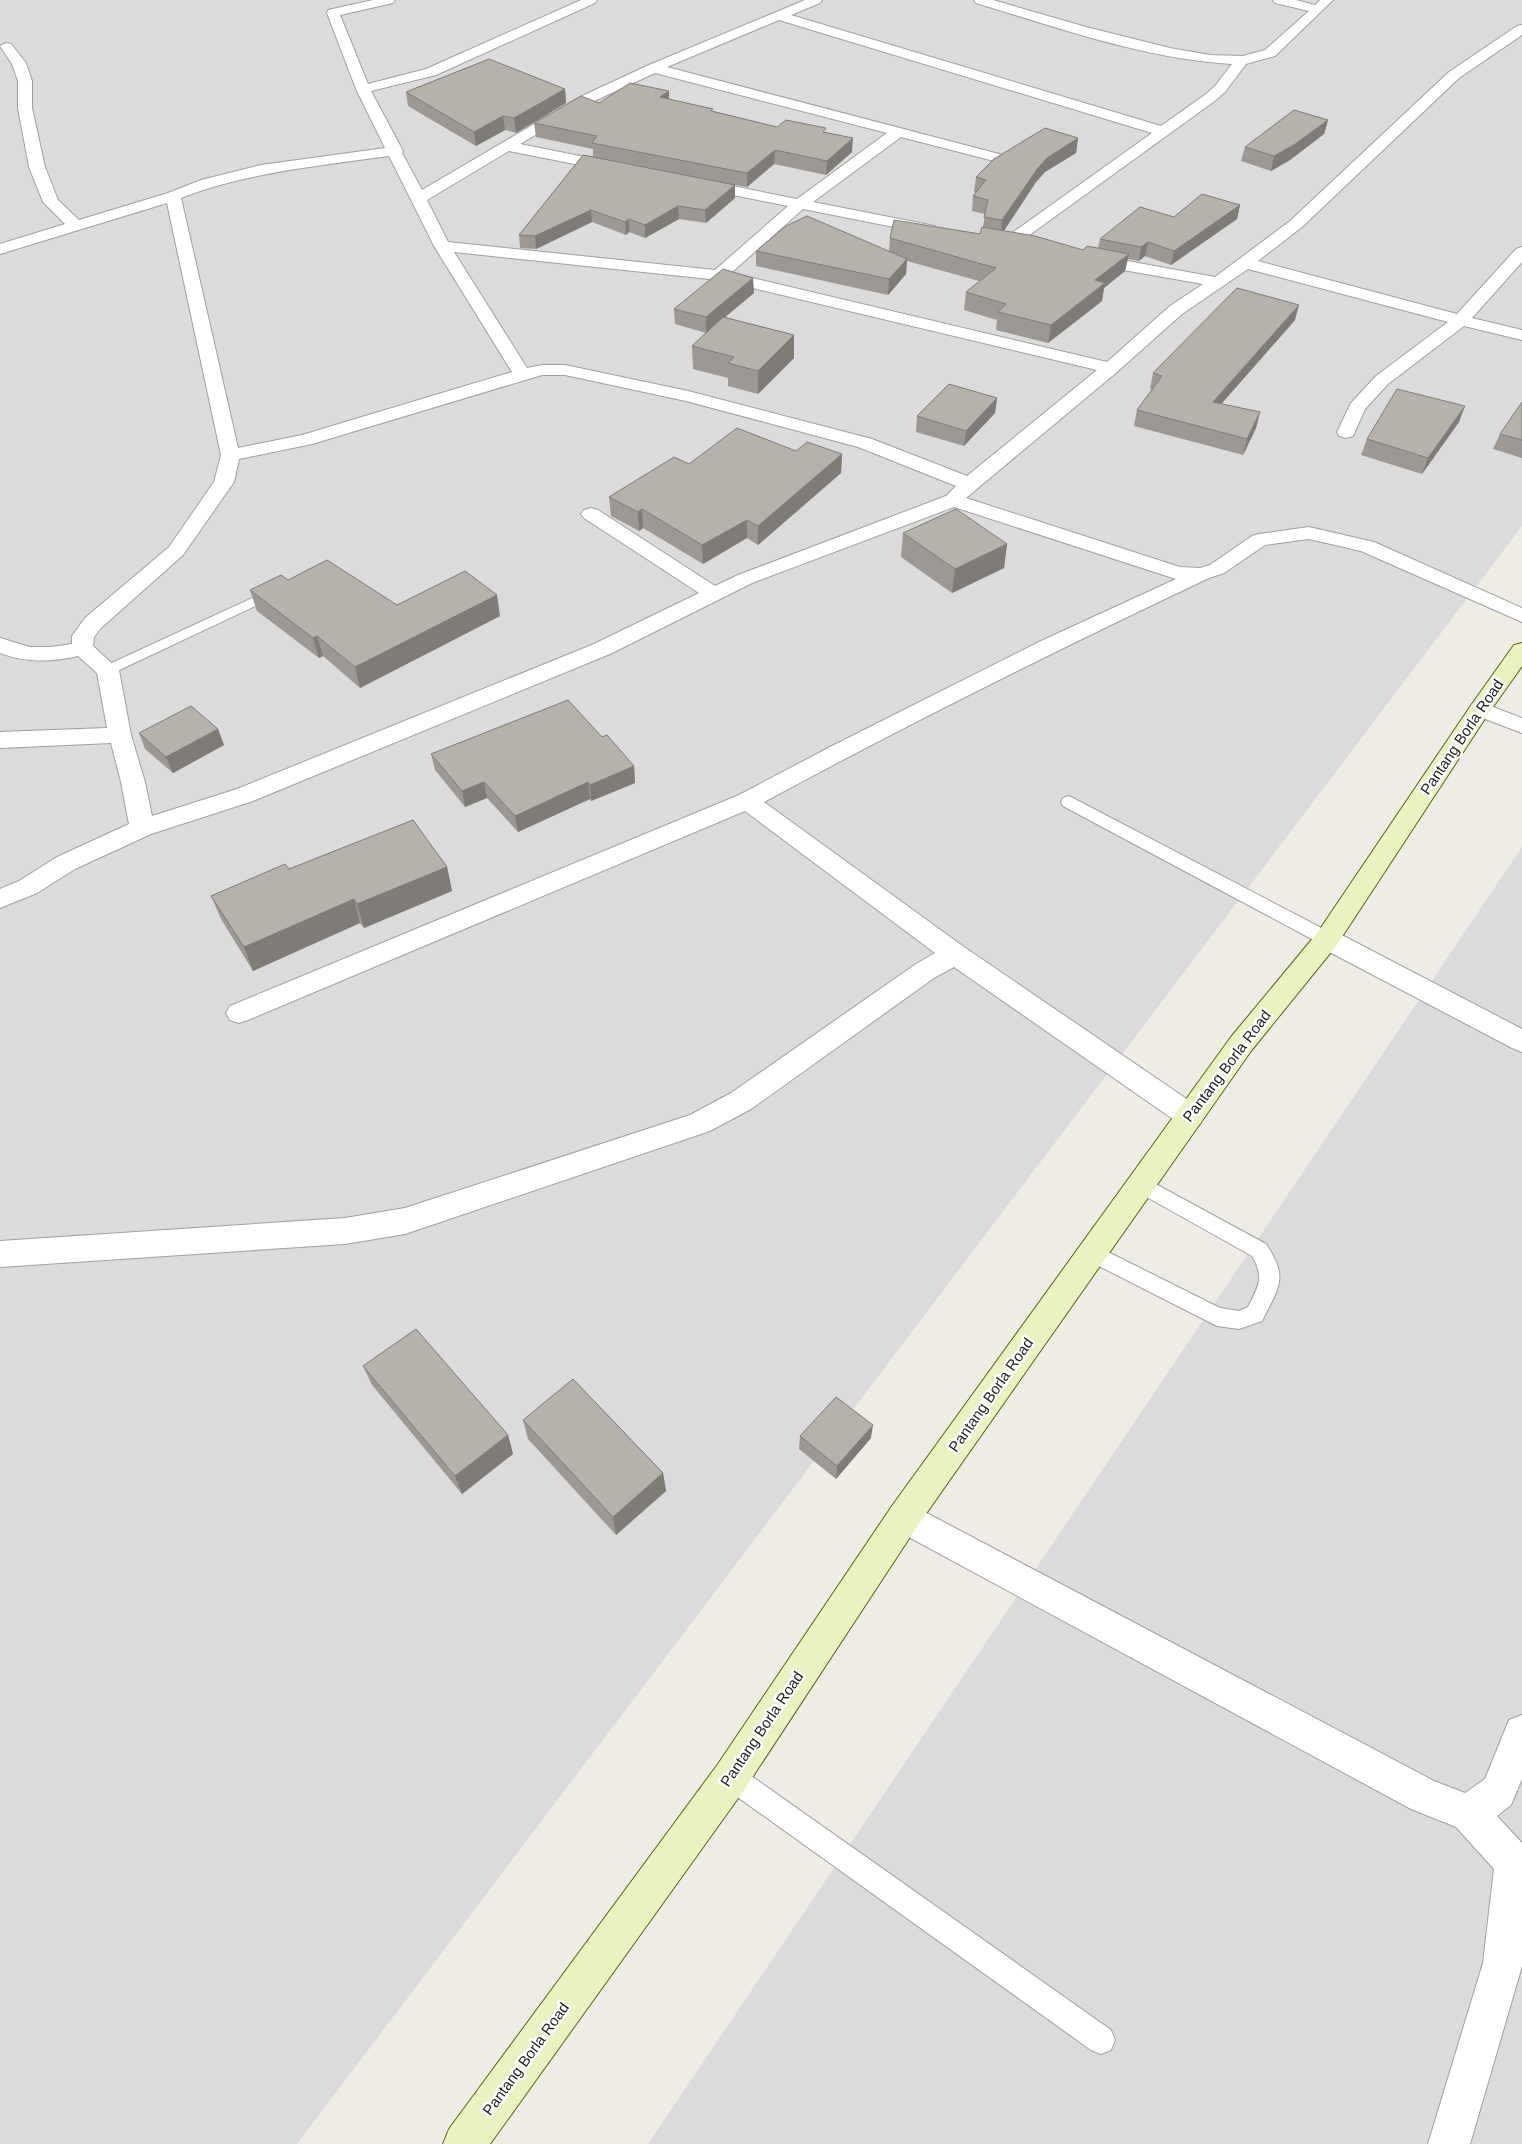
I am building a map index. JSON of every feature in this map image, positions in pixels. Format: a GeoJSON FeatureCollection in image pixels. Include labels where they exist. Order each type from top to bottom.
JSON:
{"type":"FeatureCollection","features":[{"type":"Feature","properties":{"kind":"street"},"geometry":{"type":"LineString","coordinates":[[389,0],[329,6],[363,89],[396,151],[442,246],[522,374]]}},
{"type":"Feature","properties":{"kind":"street"},"geometry":{"type":"LineString","coordinates":[[363,89],[431,72],[591,0]]}},
{"type":"Feature","properties":{"kind":"street"},"geometry":{"type":"LineString","coordinates":[[419,198],[584,100],[654,68],[816,0]]}},
{"type":"Feature","properties":{"kind":"street"},"geometry":{"type":"LineString","coordinates":[[980,0],[1069,27],[1152,48],[1201,58],[1241,61],[1266,56],[1323,4]]}},
{"type":"Feature","properties":{"kind":"street"},"geometry":{"type":"LineString","coordinates":[[1279,0],[1323,4]]}},
{"type":"Feature","properties":{"kind":"street"},"geometry":{"type":"LineString","coordinates":[[779,16],[1161,131]]}},
{"type":"Feature","properties":{"kind":"street"},"geometry":{"type":"LineString","coordinates":[[0,899],[28,887],[66,863],[142,828],[245,795],[602,649],[744,579],[953,500],[969,484],[1112,368],[1176,310],[1246,263],[1302,218],[1454,75],[1522,29]]}},
{"type":"Feature","properties":{"kind":"street"},"geometry":{"type":"LineString","coordinates":[[6,47],[19,63],[25,81],[25,108],[37,168],[51,202],[76,226]]}},
{"type":"Feature","properties":{"kind":"street"},"geometry":{"type":"LineString","coordinates":[[1007,244],[1161,131],[1215,94],[1241,61]]}},
{"type":"Feature","properties":{"kind":"street"},"geometry":{"type":"LineString","coordinates":[[654,68],[998,158]]}},
{"type":"Feature","properties":{"kind":"street"},"geometry":{"type":"LineString","coordinates":[[719,275],[800,204],[898,132]]}},
{"type":"Feature","properties":{"kind":"street"},"geometry":{"type":"LineString","coordinates":[[507,146],[634,171]]}},
{"type":"Feature","properties":{"kind":"street"},"geometry":{"type":"LineString","coordinates":[[0,249],[173,196],[206,183],[261,170],[396,151]]}},
{"type":"Feature","properties":{"kind":"street"},"geometry":{"type":"LineString","coordinates":[[683,181],[942,232]]}},
{"type":"Feature","properties":{"kind":"street"},"geometry":{"type":"LineString","coordinates":[[82,648],[83,636],[93,623],[176,550],[224,482],[230,455],[173,196]]}},
{"type":"Feature","properties":{"kind":"street"},"geometry":{"type":"LineString","coordinates":[[988,240],[1026,247]]}},
{"type":"Feature","properties":{"kind":"street"},"geometry":{"type":"LineString","coordinates":[[442,246],[719,275],[1112,368]]}},
{"type":"Feature","properties":{"kind":"street"},"geometry":{"type":"LineString","coordinates":[[1346,432],[1357,407],[1382,380],[1460,320],[1522,252]]}},
{"type":"Feature","properties":{"kind":"street"},"geometry":{"type":"LineString","coordinates":[[1074,256],[1217,282]]}},
{"type":"Feature","properties":{"kind":"street"},"geometry":{"type":"LineString","coordinates":[[1246,263],[1522,335]]}},
{"type":"Feature","properties":{"kind":"street"},"geometry":{"type":"LineString","coordinates":[[230,455],[305,440],[522,374],[542,370],[565,370],[688,396],[865,443],[969,484]]}},
{"type":"Feature","properties":{"kind":"street"},"geometry":{"type":"LineString","coordinates":[[953,500],[1178,573],[1202,574]]}},
{"type":"Feature","properties":{"kind":"street"},"geometry":{"type":"LineString","coordinates":[[591,514],[714,594]]}},
{"type":"Feature","properties":{"kind":"street"},"geometry":{"type":"LineString","coordinates":[[239,1013],[747,801],[838,752],[1049,646],[1202,574],[1217,569],[1259,540],[1309,533],[1367,546],[1522,616]]}},
{"type":"Feature","properties":{"kind":"street"},"geometry":{"type":"LineString","coordinates":[[0,645],[39,656],[61,654],[82,648]]}},
{"type":"Feature","properties":{"kind":"street"},"geometry":{"type":"LineString","coordinates":[[82,648],[108,670],[120,735],[134,782],[142,828]]}},
{"type":"Feature","properties":{"kind":"street","name":"Pantang Borla Road"},"geometry":{"type":"LineString","coordinates":[[464,2144],[731,1777],[904,1517],[1241,1044],[1327,939],[1522,650]]}},
{"type":"Feature","properties":{"kind":"street"},"geometry":{"type":"LineString","coordinates":[[1480,710],[1522,726]]}},
{"type":"Feature","properties":{"kind":"street"},"geometry":{"type":"LineString","coordinates":[[0,740],[120,735]]}},
{"type":"Feature","properties":{"kind":"street"},"geometry":{"type":"LineString","coordinates":[[747,801],[955,954],[1190,1116]]}},
{"type":"Feature","properties":{"kind":"street"},"geometry":{"type":"LineString","coordinates":[[1327,939],[1522,1041]]}},
{"type":"Feature","properties":{"kind":"street"},"geometry":{"type":"LineString","coordinates":[[0,1254],[345,1231],[405,1221],[700,1123],[741,1101],[925,971],[955,954]]}},
{"type":"Feature","properties":{"kind":"street"},"geometry":{"type":"LineString","coordinates":[[904,1517],[1424,1796],[1469,1813],[1514,1863],[1504,1963],[1449,2144]]}},
{"type":"Feature","properties":{"kind":"street"},"geometry":{"type":"LineString","coordinates":[[1469,1813],[1498,1792],[1522,1733]]}},
{"type":"Feature","properties":{"kind":"lane"},"geometry":{"type":"LineString","coordinates":[[108,670],[288,586]]}},
{"type":"Feature","properties":{"kind":"lane"},"geometry":{"type":"LineString","coordinates":[[1068,802],[1327,939]]}},
{"type":"Feature","properties":{"kind":"lane"},"geometry":{"type":"LineString","coordinates":[[1092,1253],[1217,1317],[1239,1320],[1256,1314],[1271,1280],[1270,1265],[1259,1250],[1142,1184]]}},
{"type":"Feature","properties":{"kind":"lane"},"geometry":{"type":"LineString","coordinates":[[731,1777],[1101,2040]]}},
{"type":"Feature","properties":{"kind":"shaded area"},"geometry":{"type":"Polygon","coordinates":[[[0,0],[1522,0],[1522,526],[297,2144],[0,2144],[0,0]]]}},
{"type":"Feature","properties":{"kind":"shaded area"},"geometry":{"type":"Polygon","coordinates":[[[1522,847],[1522,2144],[648,2144],[1522,847]]]}},
{"type":"Feature","properties":{"kind":"building"},"geometry":{"type":"Polygon","coordinates":[[[489,59],[565,89],[514,118],[503,116],[474,132],[406,92],[489,59]]]}},
{"type":"Feature","properties":{"kind":"building"},"geometry":{"type":"Polygon","coordinates":[[[630,83],[669,91],[660,97],[713,109],[711,111],[777,127],[786,120],[826,128],[823,132],[853,138],[827,161],[775,150],[747,173],[592,143],[597,136],[534,123],[581,96],[599,103],[630,83]]]}},
{"type":"Feature","properties":{"kind":"building"},"geometry":{"type":"Polygon","coordinates":[[[1294,110],[1328,120],[1294,145],[1274,156],[1245,147],[1294,110]]]}},
{"type":"Feature","properties":{"kind":"building"},"geometry":{"type":"Polygon","coordinates":[[[1045,128],[1078,138],[1047,158],[1002,220],[984,217],[988,200],[973,196],[986,180],[976,177],[994,159],[1045,128]]]}},
{"type":"Feature","properties":{"kind":"building"},"geometry":{"type":"Polygon","coordinates":[[[583,155],[735,185],[705,210],[678,206],[645,225],[629,219],[625,222],[591,210],[535,236],[519,235],[583,155]]]}},
{"type":"Feature","properties":{"kind":"building"},"geometry":{"type":"Polygon","coordinates":[[[1202,194],[1240,205],[1174,251],[1148,242],[1141,247],[1100,239],[1140,207],[1174,217],[1202,194]]]}},
{"type":"Feature","properties":{"kind":"building"},"geometry":{"type":"Polygon","coordinates":[[[807,216],[907,259],[889,279],[756,251],[786,226],[807,216]]]}},
{"type":"Feature","properties":{"kind":"building"},"geometry":{"type":"Polygon","coordinates":[[[894,220],[980,234],[982,227],[1035,236],[1083,250],[1087,246],[1129,254],[1095,280],[1105,283],[1051,325],[998,312],[1006,304],[966,292],[996,268],[890,238],[894,220]]]}},
{"type":"Feature","properties":{"kind":"building"},"geometry":{"type":"Polygon","coordinates":[[[723,269],[753,278],[706,317],[674,309],[723,269]]]}},
{"type":"Feature","properties":{"kind":"building"},"geometry":{"type":"Polygon","coordinates":[[[1237,288],[1299,305],[1213,402],[1260,412],[1247,439],[1137,410],[1162,376],[1153,373],[1237,288]]]}},
{"type":"Feature","properties":{"kind":"building"},"geometry":{"type":"Polygon","coordinates":[[[723,317],[794,335],[758,371],[728,363],[734,357],[692,346],[723,317]]]}},
{"type":"Feature","properties":{"kind":"building"},"geometry":{"type":"Polygon","coordinates":[[[949,384],[997,398],[966,431],[917,416],[949,384]]]}},
{"type":"Feature","properties":{"kind":"building"},"geometry":{"type":"Polygon","coordinates":[[[1397,389],[1465,406],[1428,458],[1367,439],[1397,389]]]}},
{"type":"Feature","properties":{"kind":"building"},"geometry":{"type":"Polygon","coordinates":[[[1522,402],[1522,440],[1500,434],[1522,402]]]}},
{"type":"Feature","properties":{"kind":"building"},"geometry":{"type":"Polygon","coordinates":[[[737,428],[796,451],[807,442],[842,454],[758,526],[747,520],[702,545],[642,509],[638,512],[609,497],[674,457],[689,464],[737,428]]]}},
{"type":"Feature","properties":{"kind":"building"},"geometry":{"type":"Polygon","coordinates":[[[956,509],[1007,544],[955,569],[903,533],[956,509]]]}},
{"type":"Feature","properties":{"kind":"building"},"geometry":{"type":"Polygon","coordinates":[[[327,560],[397,605],[465,571],[497,595],[355,667],[317,636],[313,638],[250,590],[281,575],[288,580],[327,560]]]}},
{"type":"Feature","properties":{"kind":"building"},"geometry":{"type":"Polygon","coordinates":[[[568,700],[602,737],[607,735],[634,766],[590,785],[588,782],[515,816],[484,782],[462,791],[431,754],[568,700]]]}},
{"type":"Feature","properties":{"kind":"building"},"geometry":{"type":"Polygon","coordinates":[[[191,706],[218,729],[166,757],[139,733],[191,706]]]}},
{"type":"Feature","properties":{"kind":"building"},"geometry":{"type":"Polygon","coordinates":[[[413,820],[447,867],[357,904],[354,899],[244,947],[211,896],[285,864],[289,869],[413,820]]]}},
{"type":"Feature","properties":{"kind":"building"},"geometry":{"type":"Polygon","coordinates":[[[416,1329],[508,1435],[455,1476],[363,1366],[416,1329]]]}},
{"type":"Feature","properties":{"kind":"building"},"geometry":{"type":"Polygon","coordinates":[[[573,1379],[663,1473],[613,1517],[523,1420],[573,1379]]]}},
{"type":"Feature","properties":{"kind":"building"},"geometry":{"type":"Polygon","coordinates":[[[836,1397],[873,1425],[837,1466],[800,1436],[836,1397]]]}}]}
